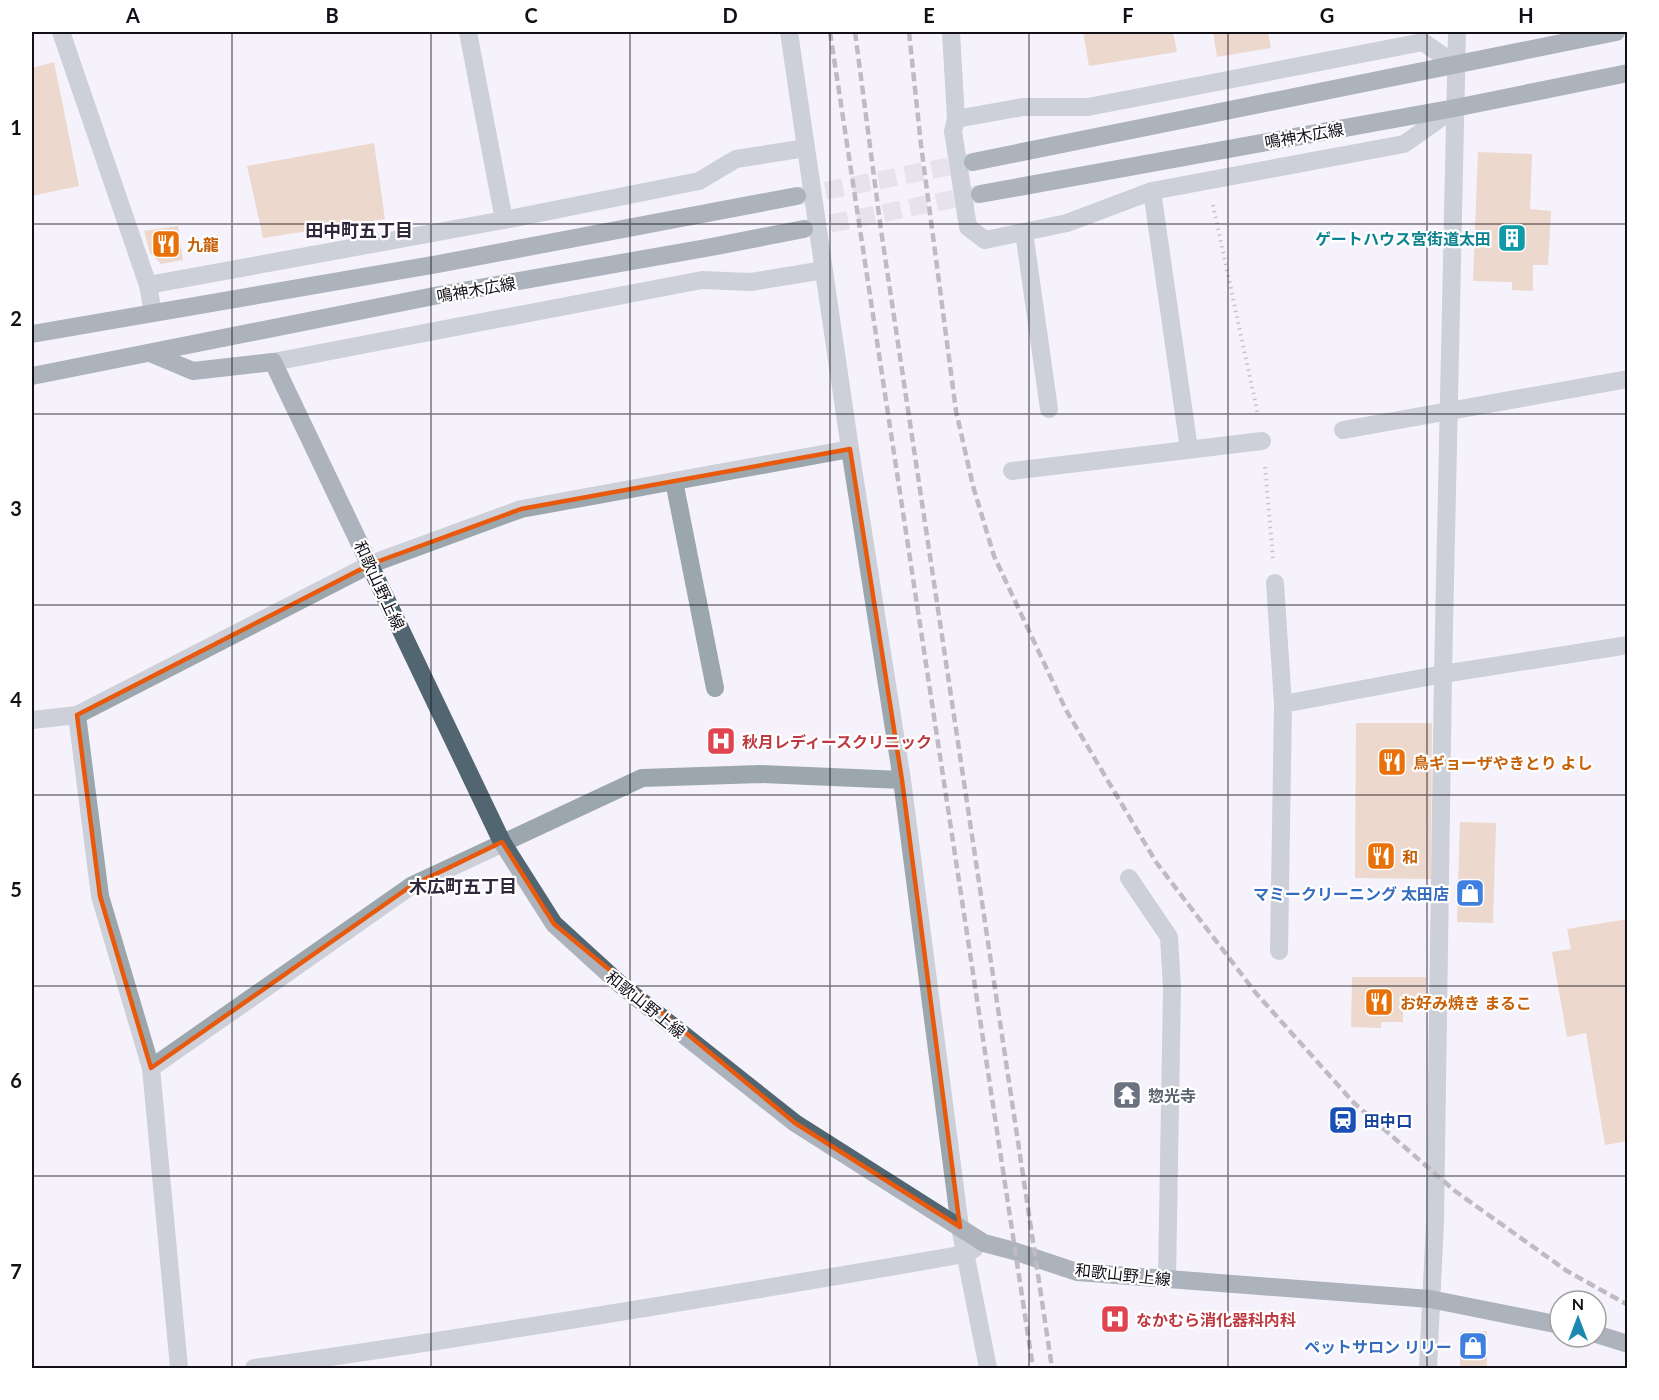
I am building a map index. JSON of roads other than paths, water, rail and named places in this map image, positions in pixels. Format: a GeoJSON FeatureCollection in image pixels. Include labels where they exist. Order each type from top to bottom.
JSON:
{"type":"FeatureCollection","features":[{"type":"Feature","properties":{"kind":"main road"},"geometry":{"type":"LineString","coordinates":[[973,162],[1616,32]]}},
{"type":"Feature","properties":{"kind":"main road","name":"鳴神木広線"},"geometry":{"type":"LineString","coordinates":[[980,194],[1455,108],[1628,73]]}},
{"type":"Feature","properties":{"kind":"main road","name":"鳴神木広線"},"geometry":{"type":"LineString","coordinates":[[153,313],[438,264],[797,196]]}},
{"type":"Feature","properties":{"kind":"main road","name":"鳴神木広線"},"geometry":{"type":"LineString","coordinates":[[150,353],[434,296],[804,229]]}},
{"type":"Feature","properties":{"kind":"main road"},"geometry":{"type":"LineString","coordinates":[[32,334],[153,313]]}},
{"type":"Feature","properties":{"kind":"main road"},"geometry":{"type":"LineString","coordinates":[[32,376],[150,353],[193,371],[273,362]]}},
{"type":"Feature","properties":{"kind":"main road","name":"和歌山野上線"},"geometry":{"type":"LineString","coordinates":[[273,362],[502,842],[554,924],[622,986],[795,1123],[984,1243],[1077,1272],[1430,1299],[1548,1323]]}},
{"type":"Feature","properties":{"kind":"main road"},"geometry":{"type":"LineString","coordinates":[[1608,1338],[1628,1344]]}},
{"type":"Feature","properties":{"kind":"street"},"geometry":{"type":"LineString","coordinates":[[61,32],[148,285],[153,313]]}},
{"type":"Feature","properties":{"kind":"street"},"geometry":{"type":"LineString","coordinates":[[468,32],[504,220]]}},
{"type":"Feature","properties":{"kind":"street"},"geometry":{"type":"LineString","coordinates":[[789,32],[850,449],[902,780],[960,1227],[988,1368]]}},
{"type":"Feature","properties":{"kind":"street"},"geometry":{"type":"LineString","coordinates":[[951,32],[956,119],[953,131],[968,227],[985,240],[1067,223],[1152,191],[1404,144],[1455,108]]}},
{"type":"Feature","properties":{"kind":"street"},"geometry":{"type":"LineString","coordinates":[[1428,1368],[1435,1221],[1443,674],[1457,32]]}},
{"type":"Feature","properties":{"kind":"street"},"geometry":{"type":"LineString","coordinates":[[956,119],[1023,107],[1088,107],[1423,42],[1456,65]]}},
{"type":"Feature","properties":{"kind":"street"},"geometry":{"type":"LineString","coordinates":[[148,285],[504,220],[699,181],[736,159],[806,147]]}},
{"type":"Feature","properties":{"kind":"street"},"geometry":{"type":"LineString","coordinates":[[1152,191],[1189,449]]}},
{"type":"Feature","properties":{"kind":"street"},"geometry":{"type":"LineString","coordinates":[[1024,232],[1049,409]]}},
{"type":"Feature","properties":{"kind":"street"},"geometry":{"type":"LineString","coordinates":[[273,362],[702,280],[751,282],[824,270]]}},
{"type":"Feature","properties":{"kind":"street"},"geometry":{"type":"LineString","coordinates":[[1343,429],[1628,379]]}},
{"type":"Feature","properties":{"kind":"street"},"geometry":{"type":"LineString","coordinates":[[1012,471],[1262,441]]}},
{"type":"Feature","properties":{"kind":"street"},"geometry":{"type":"LineString","coordinates":[[32,720],[77,715],[371,564],[521,508],[850,449]]}},
{"type":"Feature","properties":{"kind":"street"},"geometry":{"type":"LineString","coordinates":[[674,481],[715,688]]}},
{"type":"Feature","properties":{"kind":"street"},"geometry":{"type":"LineString","coordinates":[[1275,583],[1283,704],[1279,951]]}},
{"type":"Feature","properties":{"kind":"street"},"geometry":{"type":"LineString","coordinates":[[1283,704],[1443,674],[1628,645]]}},
{"type":"Feature","properties":{"kind":"street"},"geometry":{"type":"LineString","coordinates":[[77,715],[100,896],[151,1068],[179,1368]]}},
{"type":"Feature","properties":{"kind":"street"},"geometry":{"type":"LineString","coordinates":[[151,1068],[411,886],[642,778],[760,774],[902,780]]}},
{"type":"Feature","properties":{"kind":"street"},"geometry":{"type":"LineString","coordinates":[[1129,878],[1169,937],[1172,988],[1167,1279]]}},
{"type":"Feature","properties":{"kind":"street"},"geometry":{"type":"LineString","coordinates":[[254,1368],[451,1340],[965,1254],[984,1243]]}},
{"type":"Feature","properties":{"kind":"tunnel"},"geometry":{"type":"LineString","coordinates":[[799,196],[972,162]]}},
{"type":"Feature","properties":{"kind":"tunnel"},"geometry":{"type":"LineString","coordinates":[[804,229],[978,194]]}},
{"type":"Feature","properties":{"kind":"railway"},"geometry":{"type":"LineString","coordinates":[[830,32],[1033,1368]]}},
{"type":"Feature","properties":{"kind":"railway"},"geometry":{"type":"LineString","coordinates":[[855,32],[881,230],[1052,1368]]}},
{"type":"Feature","properties":{"kind":"railway"},"geometry":{"type":"LineString","coordinates":[[909,32],[921,145],[956,411],[973,486],[994,556],[1066,710],[1156,862],[1255,992],[1354,1103],[1455,1191],[1567,1271],[1628,1305]]}},
{"type":"Feature","properties":{"kind":"place","name":"ゲートハウス宮街道太田"},"geometry":{"type":"Point","coordinates":[1512,238]}},
{"type":"Feature","properties":{"kind":"place","name":"九龍"},"geometry":{"type":"Point","coordinates":[166,244]}},
{"type":"Feature","properties":{"kind":"place","name":"秋月レディースクリニック"},"geometry":{"type":"Point","coordinates":[721,741]}},
{"type":"Feature","properties":{"kind":"place","name":"鳥ギョーザやきとり よし"},"geometry":{"type":"Point","coordinates":[1392,762]}},
{"type":"Feature","properties":{"kind":"place","name":"和"},"geometry":{"type":"Point","coordinates":[1381,856]}},
{"type":"Feature","properties":{"kind":"place","name":"マミークリーニング 太田店"},"geometry":{"type":"Point","coordinates":[1470,893]}},
{"type":"Feature","properties":{"kind":"place","name":"お好み焼き まるこ"},"geometry":{"type":"Point","coordinates":[1379,1002]}},
{"type":"Feature","properties":{"kind":"place","name":"惣光寺"},"geometry":{"type":"Point","coordinates":[1127,1095]}},
{"type":"Feature","properties":{"kind":"place","name":"田中口"},"geometry":{"type":"Point","coordinates":[1343,1120]}},
{"type":"Feature","properties":{"kind":"place","name":"なかむら消化器科内科"},"geometry":{"type":"Point","coordinates":[1115,1319]}},
{"type":"Feature","properties":{"kind":"place","name":"ペットサロン リリー"},"geometry":{"type":"Point","coordinates":[1473,1346]}},
{"type":"Feature","properties":{"kind":"district","name":"田中町五丁目"},"geometry":{"type":"Point","coordinates":[359,230]}},
{"type":"Feature","properties":{"kind":"district","name":"木広町五丁目"},"geometry":{"type":"Point","coordinates":[463,886]}}]}
